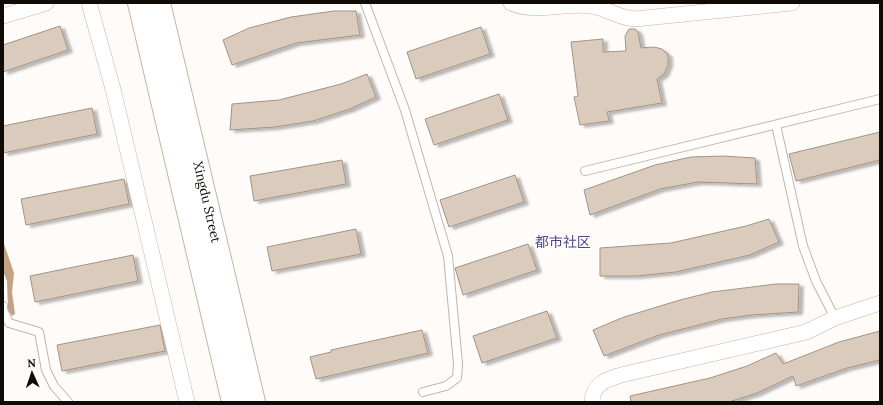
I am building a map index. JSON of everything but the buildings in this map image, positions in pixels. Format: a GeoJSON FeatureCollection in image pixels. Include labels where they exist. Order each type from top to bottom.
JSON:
{"type":"FeatureCollection","features":[{"type":"Feature","properties":{"kind":"main road","name":"Xingdu Street"},"geometry":{"type":"LineString","coordinates":[[138,3],[233,402]]}},
{"type":"Feature","properties":{"kind":"main road","name":"Xingdu Street"},"geometry":{"type":"LineString","coordinates":[[159,3],[254,402]]}},
{"type":"Feature","properties":{"kind":"street"},"geometry":{"type":"LineString","coordinates":[[3,16],[46,3]]}},
{"type":"Feature","properties":{"kind":"street"},"geometry":{"type":"LineString","coordinates":[[89,3],[92,8],[115,97],[187,402]]}},
{"type":"Feature","properties":{"kind":"street"},"geometry":{"type":"LineString","coordinates":[[511,3],[518,6],[533,8],[591,6],[621,17],[635,19],[792,3]]}},
{"type":"Feature","properties":{"kind":"street"},"geometry":{"type":"LineString","coordinates":[[592,402],[592,395],[598,385],[621,375],[806,332],[835,318],[880,303]]}},
{"type":"Feature","properties":{"kind":"lane"},"geometry":{"type":"LineString","coordinates":[[365,3],[405,110],[448,256],[458,364],[457,378],[446,386],[423,392]]}},
{"type":"Feature","properties":{"kind":"lane"},"geometry":{"type":"LineString","coordinates":[[585,171],[880,99]]}},
{"type":"Feature","properties":{"kind":"lane"},"geometry":{"type":"LineString","coordinates":[[776,125],[803,246],[816,281],[835,318]]}},
{"type":"Feature","properties":{"kind":"lane"},"geometry":{"type":"LineString","coordinates":[[3,306],[3,310],[10,323],[39,332],[46,370],[54,386],[68,402]]}},
{"type":"Feature","properties":{"kind":"shaded area"},"geometry":{"type":"Polygon","coordinates":[[[3,241],[14,273],[12,292],[15,314],[12,316],[8,310],[7,281],[3,271],[3,241]]]}},
{"type":"Feature","properties":{"kind":"district","name":"都市社区"},"geometry":{"type":"Point","coordinates":[563,242]}}]}
